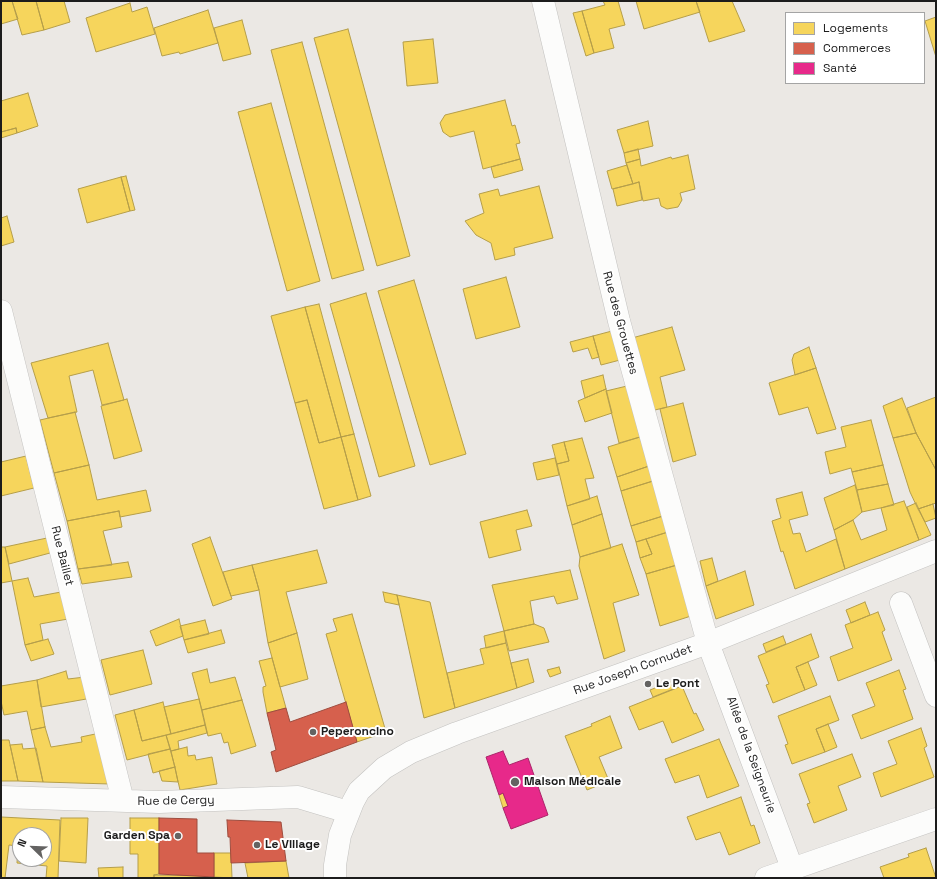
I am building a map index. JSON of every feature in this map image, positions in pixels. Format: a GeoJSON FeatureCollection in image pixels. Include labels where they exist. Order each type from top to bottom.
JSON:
{"type":"FeatureCollection","features":[{"type":"Feature","properties":{"kind":"street","name":"Rue des Grouettes"},"geometry":{"type":"LineString","coordinates":[[543,1],[619,321],[708,643]]}},
{"type":"Feature","properties":{"kind":"street","name":"Rue Baillet"},"geometry":{"type":"LineString","coordinates":[[1,311],[123,801]]}},
{"type":"Feature","properties":{"kind":"street","name":"Rue Joseph Cornudet"},"geometry":{"type":"LineString","coordinates":[[334,878],[337,848],[348,812],[359,791],[384,768],[411,752],[457,733],[708,643],[936,551]]}},
{"type":"Feature","properties":{"kind":"street"},"geometry":{"type":"LineString","coordinates":[[901,603],[936,696]]}},
{"type":"Feature","properties":{"kind":"street","name":"Allée de la Seigneurie"},"geometry":{"type":"LineString","coordinates":[[708,643],[792,868]]}},
{"type":"Feature","properties":{"kind":"street","name":"Rue de Cergy"},"geometry":{"type":"LineString","coordinates":[[1,797],[160,802],[298,797],[348,812]]}},
{"type":"Feature","properties":{"kind":"street"},"geometry":{"type":"LineString","coordinates":[[766,878],[936,819]]}},
{"type":"Feature","properties":{"kind":"building: Logements"},"geometry":{"type":"Polygon","coordinates":[[[1,1],[12,1],[18,19],[1,24],[1,1]]]}},
{"type":"Feature","properties":{"kind":"building: Logements"},"geometry":{"type":"Polygon","coordinates":[[[12,1],[36,1],[44,30],[22,35],[12,1]]]}},
{"type":"Feature","properties":{"kind":"building: Logements"},"geometry":{"type":"Polygon","coordinates":[[[36,1],[64,1],[70,22],[44,30],[36,1]]]}},
{"type":"Feature","properties":{"kind":"building: Logements"},"geometry":{"type":"Polygon","coordinates":[[[603,1],[618,1],[625,25],[609,29],[614,48],[594,53],[582,11],[605,5],[603,1]]]}},
{"type":"Feature","properties":{"kind":"building: Logements"},"geometry":{"type":"Polygon","coordinates":[[[636,1],[696,1],[700,12],[644,29],[636,1]]]}},
{"type":"Feature","properties":{"kind":"building: Logements"},"geometry":{"type":"Polygon","coordinates":[[[696,1],[732,1],[745,31],[709,42],[696,1]]]}},
{"type":"Feature","properties":{"kind":"building: Logements"},"geometry":{"type":"Polygon","coordinates":[[[130,3],[132,12],[147,7],[155,34],[96,52],[86,18],[130,3]]]}},
{"type":"Feature","properties":{"kind":"building: Logements"},"geometry":{"type":"Polygon","coordinates":[[[208,10],[218,43],[180,54],[179,52],[162,56],[154,28],[208,10]]]}},
{"type":"Feature","properties":{"kind":"building: Logements"},"geometry":{"type":"Polygon","coordinates":[[[582,11],[594,53],[586,56],[573,13],[582,11]]]}},
{"type":"Feature","properties":{"kind":"building: Logements"},"geometry":{"type":"Polygon","coordinates":[[[936,17],[936,57],[925,21],[936,17]]]}},
{"type":"Feature","properties":{"kind":"building: Logements"},"geometry":{"type":"Polygon","coordinates":[[[242,20],[251,54],[223,61],[214,28],[242,20]]]}},
{"type":"Feature","properties":{"kind":"building: Logements"},"geometry":{"type":"Polygon","coordinates":[[[348,29],[410,256],[377,266],[314,38],[348,29]]]}},
{"type":"Feature","properties":{"kind":"building: Logements"},"geometry":{"type":"Polygon","coordinates":[[[433,39],[438,83],[407,86],[403,42],[433,39]]]}},
{"type":"Feature","properties":{"kind":"building: Logements"},"geometry":{"type":"Polygon","coordinates":[[[302,42],[364,270],[332,279],[271,50],[302,42]]]}},
{"type":"Feature","properties":{"kind":"building: Logements"},"geometry":{"type":"Polygon","coordinates":[[[28,93],[38,126],[17,133],[16,128],[1,132],[1,101],[28,93]]]}},
{"type":"Feature","properties":{"kind":"building: Logements"},"geometry":{"type":"Polygon","coordinates":[[[505,100],[512,126],[515,125],[520,143],[516,144],[520,159],[483,169],[474,131],[450,137],[443,132],[440,123],[445,115],[505,100]]]}},
{"type":"Feature","properties":{"kind":"building: Logements"},"geometry":{"type":"Polygon","coordinates":[[[271,103],[320,281],[287,291],[238,112],[271,103]]]}},
{"type":"Feature","properties":{"kind":"building: Logements"},"geometry":{"type":"Polygon","coordinates":[[[648,121],[653,146],[624,153],[617,130],[648,121]]]}},
{"type":"Feature","properties":{"kind":"building: Logements"},"geometry":{"type":"Polygon","coordinates":[[[16,128],[17,133],[1,138],[1,132],[16,128]]]}},
{"type":"Feature","properties":{"kind":"building: Logements"},"geometry":{"type":"Polygon","coordinates":[[[638,149],[640,159],[626,163],[624,153],[638,149]]]}},
{"type":"Feature","properties":{"kind":"building: Logements"},"geometry":{"type":"Polygon","coordinates":[[[688,155],[695,189],[680,193],[682,200],[678,207],[667,209],[661,206],[659,198],[643,201],[639,182],[633,184],[626,163],[640,159],[641,166],[671,157],[672,159],[688,155]]]}},
{"type":"Feature","properties":{"kind":"building: Logements"},"geometry":{"type":"Polygon","coordinates":[[[520,159],[523,170],[494,178],[491,167],[520,159]]]}},
{"type":"Feature","properties":{"kind":"building: Logements"},"geometry":{"type":"Polygon","coordinates":[[[627,165],[633,184],[612,189],[607,171],[627,165]]]}},
{"type":"Feature","properties":{"kind":"building: Logements"},"geometry":{"type":"Polygon","coordinates":[[[126,176],[135,210],[130,211],[121,177],[126,176]]]}},
{"type":"Feature","properties":{"kind":"building: Logements"},"geometry":{"type":"Polygon","coordinates":[[[121,177],[130,211],[87,223],[78,189],[121,177]]]}},
{"type":"Feature","properties":{"kind":"building: Logements"},"geometry":{"type":"Polygon","coordinates":[[[639,182],[642,200],[617,206],[613,189],[639,182]]]}},
{"type":"Feature","properties":{"kind":"building: Logements"},"geometry":{"type":"Polygon","coordinates":[[[539,186],[553,238],[514,248],[515,255],[495,260],[491,243],[476,235],[465,221],[484,213],[479,194],[498,189],[500,196],[539,186]]]}},
{"type":"Feature","properties":{"kind":"building: Logements"},"geometry":{"type":"Polygon","coordinates":[[[7,216],[14,242],[1,246],[1,218],[7,216]]]}},
{"type":"Feature","properties":{"kind":"building: Logements"},"geometry":{"type":"Polygon","coordinates":[[[506,277],[520,327],[476,339],[463,289],[506,277]]]}},
{"type":"Feature","properties":{"kind":"building: Logements"},"geometry":{"type":"Polygon","coordinates":[[[414,280],[466,454],[430,465],[378,291],[414,280]]]}},
{"type":"Feature","properties":{"kind":"building: Logements"},"geometry":{"type":"Polygon","coordinates":[[[366,293],[415,466],[379,477],[330,304],[366,293]]]}},
{"type":"Feature","properties":{"kind":"building: Logements"},"geometry":{"type":"Polygon","coordinates":[[[319,304],[354,434],[341,437],[305,307],[319,304]]]}},
{"type":"Feature","properties":{"kind":"building: Logements"},"geometry":{"type":"Polygon","coordinates":[[[305,307],[341,437],[319,443],[307,400],[295,403],[271,316],[305,307]]]}},
{"type":"Feature","properties":{"kind":"building: Logements"},"geometry":{"type":"Polygon","coordinates":[[[672,327],[685,370],[660,377],[667,407],[651,411],[632,338],[672,327]]]}},
{"type":"Feature","properties":{"kind":"building: Logements"},"geometry":{"type":"Polygon","coordinates":[[[612,331],[620,360],[601,365],[593,336],[612,331]]]}},
{"type":"Feature","properties":{"kind":"building: Logements"},"geometry":{"type":"Polygon","coordinates":[[[593,336],[599,357],[592,359],[588,348],[573,352],[570,342],[593,336]]]}},
{"type":"Feature","properties":{"kind":"building: Logements"},"geometry":{"type":"Polygon","coordinates":[[[108,343],[124,400],[102,405],[93,370],[69,376],[77,412],[48,418],[31,363],[108,343]]]}},
{"type":"Feature","properties":{"kind":"building: Logements"},"geometry":{"type":"Polygon","coordinates":[[[809,347],[816,368],[795,375],[792,360],[794,354],[809,347]]]}},
{"type":"Feature","properties":{"kind":"building: Logements"},"geometry":{"type":"Polygon","coordinates":[[[816,368],[836,429],[817,434],[808,407],[779,415],[769,383],[816,368]]]}},
{"type":"Feature","properties":{"kind":"building: Logements"},"geometry":{"type":"Polygon","coordinates":[[[603,375],[606,389],[585,398],[581,381],[603,375]]]}},
{"type":"Feature","properties":{"kind":"building: Logements"},"geometry":{"type":"Polygon","coordinates":[[[627,386],[640,437],[619,443],[606,391],[627,386]]]}},
{"type":"Feature","properties":{"kind":"building: Logements"},"geometry":{"type":"Polygon","coordinates":[[[606,389],[612,413],[585,422],[578,401],[606,389]]]}},
{"type":"Feature","properties":{"kind":"building: Logements"},"geometry":{"type":"Polygon","coordinates":[[[936,397],[936,470],[916,433],[907,408],[936,397]]]}},
{"type":"Feature","properties":{"kind":"building: Logements"},"geometry":{"type":"Polygon","coordinates":[[[902,398],[916,433],[893,438],[883,406],[902,398]]]}},
{"type":"Feature","properties":{"kind":"building: Logements"},"geometry":{"type":"Polygon","coordinates":[[[127,399],[142,451],[114,459],[101,406],[127,399]]]}},
{"type":"Feature","properties":{"kind":"building: Logements"},"geometry":{"type":"Polygon","coordinates":[[[307,400],[319,443],[341,437],[358,500],[324,509],[295,403],[307,400]]]}},
{"type":"Feature","properties":{"kind":"building: Logements"},"geometry":{"type":"Polygon","coordinates":[[[683,403],[696,455],[673,462],[660,409],[683,403]]]}},
{"type":"Feature","properties":{"kind":"building: Logements"},"geometry":{"type":"Polygon","coordinates":[[[75,412],[89,465],[54,473],[40,420],[75,412]]]}},
{"type":"Feature","properties":{"kind":"building: Logements"},"geometry":{"type":"Polygon","coordinates":[[[871,420],[883,465],[852,472],[851,468],[830,474],[825,452],[846,447],[841,427],[871,420]]]}},
{"type":"Feature","properties":{"kind":"building: Logements"},"geometry":{"type":"Polygon","coordinates":[[[916,433],[936,470],[936,503],[918,509],[910,492],[893,438],[916,433]]]}},
{"type":"Feature","properties":{"kind":"building: Logements"},"geometry":{"type":"Polygon","coordinates":[[[354,434],[371,496],[358,500],[341,437],[354,434]]]}},
{"type":"Feature","properties":{"kind":"building: Logements"},"geometry":{"type":"Polygon","coordinates":[[[640,437],[649,466],[617,477],[608,447],[640,437]]]}},
{"type":"Feature","properties":{"kind":"building: Logements"},"geometry":{"type":"Polygon","coordinates":[[[582,438],[594,478],[585,479],[590,499],[567,506],[557,464],[569,461],[564,442],[582,438]]]}},
{"type":"Feature","properties":{"kind":"building: Logements"},"geometry":{"type":"Polygon","coordinates":[[[564,442],[569,461],[557,464],[552,445],[564,442]]]}},
{"type":"Feature","properties":{"kind":"building: Logements"},"geometry":{"type":"Polygon","coordinates":[[[26,456],[34,488],[1,496],[1,462],[26,456]]]}},
{"type":"Feature","properties":{"kind":"building: Logements"},"geometry":{"type":"Polygon","coordinates":[[[555,458],[559,475],[537,480],[533,463],[555,458]]]}},
{"type":"Feature","properties":{"kind":"building: Logements"},"geometry":{"type":"Polygon","coordinates":[[[89,465],[97,500],[146,490],[151,511],[120,517],[119,511],[67,521],[54,473],[89,465]]]}},
{"type":"Feature","properties":{"kind":"building: Logements"},"geometry":{"type":"Polygon","coordinates":[[[883,465],[888,484],[857,490],[852,472],[883,465]]]}},
{"type":"Feature","properties":{"kind":"building: Logements"},"geometry":{"type":"Polygon","coordinates":[[[649,466],[653,481],[621,491],[617,477],[649,466]]]}},
{"type":"Feature","properties":{"kind":"building: Logements"},"geometry":{"type":"Polygon","coordinates":[[[653,481],[663,516],[631,526],[621,491],[653,481]]]}},
{"type":"Feature","properties":{"kind":"building: Logements"},"geometry":{"type":"Polygon","coordinates":[[[888,484],[894,505],[862,512],[857,490],[888,484]]]}},
{"type":"Feature","properties":{"kind":"building: Logements"},"geometry":{"type":"Polygon","coordinates":[[[855,485],[862,512],[853,520],[834,530],[824,498],[855,485]]]}},
{"type":"Feature","properties":{"kind":"building: Logements"},"geometry":{"type":"Polygon","coordinates":[[[802,492],[808,515],[789,520],[793,534],[800,533],[806,552],[836,539],[845,569],[795,589],[783,551],[781,552],[772,521],[781,518],[776,499],[802,492]]]}},
{"type":"Feature","properties":{"kind":"building: Logements"},"geometry":{"type":"Polygon","coordinates":[[[597,496],[602,514],[572,525],[567,506],[597,496]]]}},
{"type":"Feature","properties":{"kind":"building: Logements"},"geometry":{"type":"Polygon","coordinates":[[[904,501],[919,540],[845,569],[834,530],[853,520],[861,540],[887,530],[881,508],[904,501]]]}},
{"type":"Feature","properties":{"kind":"building: Logements"},"geometry":{"type":"Polygon","coordinates":[[[916,503],[931,535],[919,540],[907,507],[916,503]]]}},
{"type":"Feature","properties":{"kind":"building: Logements"},"geometry":{"type":"Polygon","coordinates":[[[933,504],[936,518],[925,522],[918,509],[933,504]]]}},
{"type":"Feature","properties":{"kind":"building: Logements"},"geometry":{"type":"Polygon","coordinates":[[[527,510],[532,526],[516,530],[521,550],[489,558],[480,522],[527,510]]]}},
{"type":"Feature","properties":{"kind":"building: Logements"},"geometry":{"type":"Polygon","coordinates":[[[119,511],[122,527],[103,531],[112,565],[78,569],[67,521],[119,511]]]}},
{"type":"Feature","properties":{"kind":"building: Logements"},"geometry":{"type":"Polygon","coordinates":[[[602,514],[611,548],[580,557],[572,525],[602,514]]]}},
{"type":"Feature","properties":{"kind":"building: Logements"},"geometry":{"type":"Polygon","coordinates":[[[663,516],[668,532],[636,542],[631,526],[663,516]]]}},
{"type":"Feature","properties":{"kind":"building: Logements"},"geometry":{"type":"Polygon","coordinates":[[[668,532],[677,565],[646,574],[640,558],[652,554],[646,539],[668,532]]]}},
{"type":"Feature","properties":{"kind":"building: Logements"},"geometry":{"type":"Polygon","coordinates":[[[210,537],[232,599],[213,606],[192,544],[210,537]]]}},
{"type":"Feature","properties":{"kind":"building: Logements"},"geometry":{"type":"Polygon","coordinates":[[[47,538],[50,553],[9,564],[5,547],[47,538]]]}},
{"type":"Feature","properties":{"kind":"building: Logements"},"geometry":{"type":"Polygon","coordinates":[[[646,539],[652,554],[640,558],[636,542],[646,539]]]}},
{"type":"Feature","properties":{"kind":"building: Logements"},"geometry":{"type":"Polygon","coordinates":[[[622,544],[639,595],[613,603],[625,651],[604,659],[579,566],[580,557],[622,544]]]}},
{"type":"Feature","properties":{"kind":"building: Logements"},"geometry":{"type":"Polygon","coordinates":[[[1,547],[5,547],[12,581],[1,583],[1,547]]]}},
{"type":"Feature","properties":{"kind":"building: Logements"},"geometry":{"type":"Polygon","coordinates":[[[317,550],[327,583],[286,592],[297,633],[268,643],[259,590],[252,565],[317,550]]]}},
{"type":"Feature","properties":{"kind":"building: Logements"},"geometry":{"type":"Polygon","coordinates":[[[712,558],[718,581],[706,586],[700,561],[712,558]]]}},
{"type":"Feature","properties":{"kind":"building: Logements"},"geometry":{"type":"Polygon","coordinates":[[[128,562],[132,577],[82,584],[78,569],[128,562]]]}},
{"type":"Feature","properties":{"kind":"building: Logements"},"geometry":{"type":"Polygon","coordinates":[[[252,565],[259,590],[231,596],[223,572],[252,565]]]}},
{"type":"Feature","properties":{"kind":"building: Logements"},"geometry":{"type":"Polygon","coordinates":[[[677,565],[691,616],[660,626],[646,574],[677,565]]]}},
{"type":"Feature","properties":{"kind":"building: Logements"},"geometry":{"type":"Polygon","coordinates":[[[570,570],[578,599],[557,604],[554,596],[530,601],[534,624],[504,631],[492,585],[570,570]]]}},
{"type":"Feature","properties":{"kind":"building: Logements"},"geometry":{"type":"Polygon","coordinates":[[[745,571],[754,605],[716,619],[706,586],[745,571]]]}},
{"type":"Feature","properties":{"kind":"building: Logements"},"geometry":{"type":"Polygon","coordinates":[[[28,578],[34,597],[61,592],[68,619],[40,624],[43,640],[25,645],[12,581],[28,578]]]}},
{"type":"Feature","properties":{"kind":"building: Logements"},"geometry":{"type":"Polygon","coordinates":[[[383,592],[397,595],[399,605],[385,602],[383,592]]]}},
{"type":"Feature","properties":{"kind":"building: Logements"},"geometry":{"type":"Polygon","coordinates":[[[397,595],[430,602],[455,708],[424,718],[397,595]]]}},
{"type":"Feature","properties":{"kind":"building: Logements"},"geometry":{"type":"Polygon","coordinates":[[[865,602],[870,615],[851,623],[846,610],[865,602]]]}},
{"type":"Feature","properties":{"kind":"building: Logements"},"geometry":{"type":"Polygon","coordinates":[[[878,612],[885,630],[882,632],[892,660],[838,681],[830,657],[853,648],[845,625],[878,612]]]}},
{"type":"Feature","properties":{"kind":"building: Logements"},"geometry":{"type":"Polygon","coordinates":[[[352,614],[386,732],[357,742],[326,634],[337,631],[333,619],[352,614]]]}},
{"type":"Feature","properties":{"kind":"building: Logements"},"geometry":{"type":"Polygon","coordinates":[[[179,619],[183,636],[156,646],[150,631],[179,619]]]}},
{"type":"Feature","properties":{"kind":"building: Logements"},"geometry":{"type":"Polygon","coordinates":[[[205,620],[209,634],[184,640],[180,626],[205,620]]]}},
{"type":"Feature","properties":{"kind":"building: Logements"},"geometry":{"type":"Polygon","coordinates":[[[534,624],[544,628],[549,642],[509,651],[504,631],[534,624]]]}},
{"type":"Feature","properties":{"kind":"building: Logements"},"geometry":{"type":"Polygon","coordinates":[[[221,630],[225,643],[188,653],[184,640],[221,630]]]}},
{"type":"Feature","properties":{"kind":"building: Logements"},"geometry":{"type":"Polygon","coordinates":[[[504,631],[506,643],[486,648],[484,636],[504,631]]]}},
{"type":"Feature","properties":{"kind":"building: Logements"},"geometry":{"type":"Polygon","coordinates":[[[297,633],[308,679],[280,687],[268,643],[297,633]]]}},
{"type":"Feature","properties":{"kind":"building: Logements"},"geometry":{"type":"Polygon","coordinates":[[[811,634],[819,657],[796,667],[805,690],[773,703],[766,685],[769,684],[758,656],[811,634]]]}},
{"type":"Feature","properties":{"kind":"building: Logements"},"geometry":{"type":"Polygon","coordinates":[[[783,636],[786,644],[766,652],[763,644],[783,636]]]}},
{"type":"Feature","properties":{"kind":"building: Logements"},"geometry":{"type":"Polygon","coordinates":[[[48,639],[54,654],[31,661],[25,645],[48,639]]]}},
{"type":"Feature","properties":{"kind":"building: Logements"},"geometry":{"type":"Polygon","coordinates":[[[506,643],[517,688],[455,708],[447,673],[484,664],[480,649],[506,643]]]}},
{"type":"Feature","properties":{"kind":"building: Logements"},"geometry":{"type":"Polygon","coordinates":[[[143,650],[152,684],[110,695],[101,660],[143,650]]]}},
{"type":"Feature","properties":{"kind":"building: Logements"},"geometry":{"type":"Polygon","coordinates":[[[272,658],[286,708],[267,713],[263,692],[263,687],[266,686],[259,661],[272,658]]]}},
{"type":"Feature","properties":{"kind":"building: Logements"},"geometry":{"type":"Polygon","coordinates":[[[528,659],[534,682],[517,688],[511,663],[528,659]]]}},
{"type":"Feature","properties":{"kind":"building: Logements"},"geometry":{"type":"Polygon","coordinates":[[[808,662],[817,685],[805,690],[796,667],[808,662]]]}},
{"type":"Feature","properties":{"kind":"building: Logements"},"geometry":{"type":"Polygon","coordinates":[[[559,667],[561,673],[550,677],[547,670],[559,667]]]}},
{"type":"Feature","properties":{"kind":"building: Logements"},"geometry":{"type":"Polygon","coordinates":[[[207,669],[210,683],[235,677],[242,700],[202,710],[192,673],[207,669]]]}},
{"type":"Feature","properties":{"kind":"building: Logements"},"geometry":{"type":"Polygon","coordinates":[[[899,670],[906,689],[903,690],[913,719],[861,739],[852,715],[875,706],[866,683],[899,670]]]}},
{"type":"Feature","properties":{"kind":"building: Logements"},"geometry":{"type":"Polygon","coordinates":[[[66,671],[68,679],[85,677],[92,698],[41,707],[37,680],[66,671]]]}},
{"type":"Feature","properties":{"kind":"building: Logements"},"geometry":{"type":"Polygon","coordinates":[[[37,680],[45,727],[31,730],[27,711],[4,715],[1,701],[1,686],[37,680]]]}},
{"type":"Feature","properties":{"kind":"building: Logements"},"geometry":{"type":"Polygon","coordinates":[[[670,682],[673,689],[653,697],[650,690],[670,682]]]}},
{"type":"Feature","properties":{"kind":"building: Logements"},"geometry":{"type":"Polygon","coordinates":[[[682,686],[694,714],[696,713],[704,730],[672,743],[663,721],[639,730],[629,707],[682,686]]]}},
{"type":"Feature","properties":{"kind":"building: Logements"},"geometry":{"type":"Polygon","coordinates":[[[830,696],[839,720],[816,729],[825,752],[792,764],[785,745],[788,744],[778,716],[830,696]]]}},
{"type":"Feature","properties":{"kind":"building: Logements"},"geometry":{"type":"Polygon","coordinates":[[[199,699],[205,725],[171,734],[164,707],[199,699]]]}},
{"type":"Feature","properties":{"kind":"building: Logements"},"geometry":{"type":"Polygon","coordinates":[[[242,700],[256,746],[231,754],[228,742],[224,743],[221,733],[208,736],[202,710],[242,700]]]}},
{"type":"Feature","properties":{"kind":"building: Logements"},"geometry":{"type":"Polygon","coordinates":[[[163,702],[171,734],[142,741],[134,710],[163,702]]]}},
{"type":"Feature","properties":{"kind":"building: Logements"},"geometry":{"type":"Polygon","coordinates":[[[134,710],[142,741],[166,735],[170,749],[127,760],[115,715],[134,710]]]}},
{"type":"Feature","properties":{"kind":"building: Logements"},"geometry":{"type":"Polygon","coordinates":[[[610,716],[622,748],[599,757],[609,781],[587,790],[565,736],[592,726],[591,724],[610,716]]]}},
{"type":"Feature","properties":{"kind":"building: Logements"},"geometry":{"type":"Polygon","coordinates":[[[828,724],[837,747],[825,752],[816,729],[828,724]]]}},
{"type":"Feature","properties":{"kind":"building: Logements"},"geometry":{"type":"Polygon","coordinates":[[[205,725],[207,733],[178,741],[179,749],[171,751],[166,735],[205,725]]]}},
{"type":"Feature","properties":{"kind":"building: Logements"},"geometry":{"type":"Polygon","coordinates":[[[45,727],[51,747],[82,742],[81,737],[100,733],[110,784],[43,782],[31,730],[45,727]]]}},
{"type":"Feature","properties":{"kind":"building: Logements"},"geometry":{"type":"Polygon","coordinates":[[[921,728],[927,746],[924,748],[934,777],[881,797],[873,773],[897,764],[888,741],[921,728]]]}},
{"type":"Feature","properties":{"kind":"building: Logements"},"geometry":{"type":"Polygon","coordinates":[[[719,739],[739,786],[707,798],[699,775],[675,783],[665,759],[719,739]]]}},
{"type":"Feature","properties":{"kind":"building: Logements"},"geometry":{"type":"Polygon","coordinates":[[[1,740],[9,740],[18,781],[1,781],[1,740]]]}},
{"type":"Feature","properties":{"kind":"building: Logements"},"geometry":{"type":"Polygon","coordinates":[[[22,744],[23,749],[36,748],[43,782],[18,781],[10,745],[22,744]]]}},
{"type":"Feature","properties":{"kind":"building: Logements"},"geometry":{"type":"Polygon","coordinates":[[[187,747],[188,756],[195,755],[196,760],[212,757],[217,784],[180,790],[171,751],[187,747]]]}},
{"type":"Feature","properties":{"kind":"building: Logements"},"geometry":{"type":"Polygon","coordinates":[[[170,749],[175,767],[153,773],[148,754],[170,749]]]}},
{"type":"Feature","properties":{"kind":"building: Logements"},"geometry":{"type":"Polygon","coordinates":[[[852,754],[861,777],[838,786],[847,810],[814,823],[807,804],[810,803],[799,774],[852,754]]]}},
{"type":"Feature","properties":{"kind":"building: Logements"},"geometry":{"type":"Polygon","coordinates":[[[175,767],[178,782],[162,781],[159,771],[175,767]]]}},
{"type":"Feature","properties":{"kind":"building: Logements"},"geometry":{"type":"Polygon","coordinates":[[[503,793],[508,806],[503,808],[499,795],[503,793]]]}},
{"type":"Feature","properties":{"kind":"building: Logements"},"geometry":{"type":"Polygon","coordinates":[[[741,797],[751,826],[754,825],[760,843],[729,855],[720,832],[696,840],[687,817],[741,797]]]}},
{"type":"Feature","properties":{"kind":"building: Logements"},"geometry":{"type":"Polygon","coordinates":[[[1,817],[60,820],[58,878],[46,878],[47,867],[52,867],[52,827],[12,827],[12,845],[9,845],[5,878],[1,878],[1,817]]]}},
{"type":"Feature","properties":{"kind":"building: Logements"},"geometry":{"type":"Polygon","coordinates":[[[61,818],[88,818],[86,863],[59,861],[61,818]]]}},
{"type":"Feature","properties":{"kind":"building: Logements"},"geometry":{"type":"Polygon","coordinates":[[[130,818],[159,818],[159,874],[154,875],[154,878],[138,878],[138,854],[130,854],[130,818]]]}},
{"type":"Feature","properties":{"kind":"building: Logements"},"geometry":{"type":"Polygon","coordinates":[[[926,848],[936,878],[884,878],[880,867],[909,857],[908,854],[926,848]]]}},
{"type":"Feature","properties":{"kind":"building: Logements"},"geometry":{"type":"Polygon","coordinates":[[[214,853],[231,853],[232,878],[214,877],[214,853]]]}},
{"type":"Feature","properties":{"kind":"building: Logements"},"geometry":{"type":"Polygon","coordinates":[[[286,861],[289,878],[248,878],[245,863],[286,861]]]}},
{"type":"Feature","properties":{"kind":"building: Logements"},"geometry":{"type":"Polygon","coordinates":[[[123,867],[123,878],[99,878],[98,868],[123,867]]]}},
{"type":"Feature","properties":{"kind":"building: Logements"},"geometry":{"type":"Polygon","coordinates":[[[154,875],[208,876],[207,878],[154,878],[154,875]]]}},
{"type":"Feature","properties":{"kind":"building: Commerces","name":"Peperoncino"},"geometry":{"type":"Polygon","coordinates":[[[346,702],[357,742],[276,772],[271,752],[276,750],[267,713],[286,708],[290,722],[346,702]]]}},
{"type":"Feature","properties":{"kind":"building: Commerces","name":"Garden Spa"},"geometry":{"type":"Polygon","coordinates":[[[159,818],[197,819],[197,853],[214,853],[214,877],[159,874],[159,818]]]}},
{"type":"Feature","properties":{"kind":"building: Commerces","name":"Le Village"},"geometry":{"type":"Polygon","coordinates":[[[227,820],[281,822],[286,861],[231,863],[230,837],[228,837],[227,820]]]}},
{"type":"Feature","properties":{"kind":"building: Santé","name":"Maison Médicale"},"geometry":{"type":"Polygon","coordinates":[[[503,751],[509,765],[528,758],[548,815],[511,829],[503,808],[508,806],[503,793],[499,795],[486,757],[503,751]]]}},
{"type":"Feature","properties":{"kind":"place","name":"Le Pont"},"geometry":{"type":"Point","coordinates":[648,684]}},
{"type":"Feature","properties":{"kind":"place","name":"Peperoncino"},"geometry":{"type":"Point","coordinates":[313,732]}},
{"type":"Feature","properties":{"kind":"place","name":"Maison Médicale"},"geometry":{"type":"Point","coordinates":[515,782]}},
{"type":"Feature","properties":{"kind":"place","name":"Garden Spa"},"geometry":{"type":"Point","coordinates":[178,836]}},
{"type":"Feature","properties":{"kind":"place","name":"Le Village"},"geometry":{"type":"Point","coordinates":[257,845]}}]}
